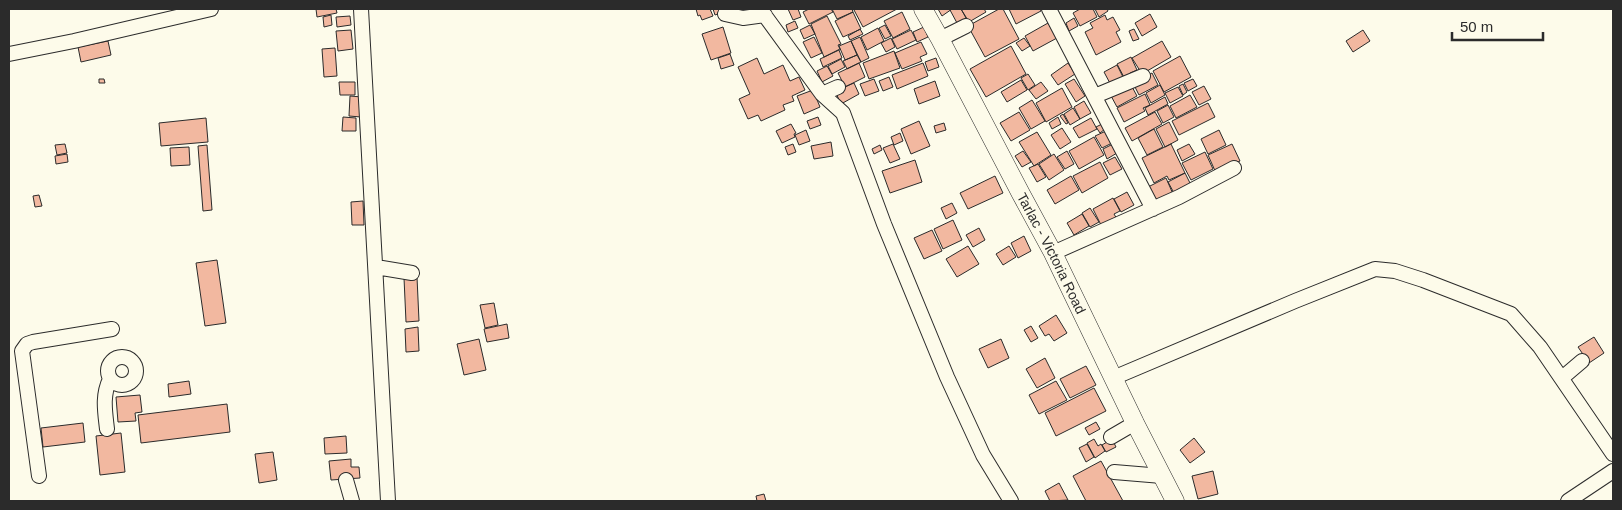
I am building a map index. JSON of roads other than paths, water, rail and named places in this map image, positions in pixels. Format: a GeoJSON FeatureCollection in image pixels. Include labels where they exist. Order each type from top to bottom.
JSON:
{"type":"FeatureCollection","features":[{"type":"Feature","properties":{"kind":"main road","name":"Tarlac - Victoria Road"},"geometry":{"type":"LineString","coordinates":[[922,9],[1053,253],[1135,424],[1176,501]]}},
{"type":"Feature","properties":{"kind":"street"},"geometry":{"type":"LineString","coordinates":[[9,54],[211,9]]}},
{"type":"Feature","properties":{"kind":"street"},"geometry":{"type":"LineString","coordinates":[[361,9],[388,501]]}},
{"type":"Feature","properties":{"kind":"street"},"geometry":{"type":"LineString","coordinates":[[1049,9],[1153,209]]}},
{"type":"Feature","properties":{"kind":"street"},"geometry":{"type":"LineString","coordinates":[[725,14],[743,18],[763,12],[822,94],[843,113],[884,224],[947,377],[983,455],[1011,501]]}},
{"type":"Feature","properties":{"kind":"street"},"geometry":{"type":"LineString","coordinates":[[940,40],[966,26]]}},
{"type":"Feature","properties":{"kind":"street"},"geometry":{"type":"LineString","coordinates":[[1095,96],[1143,76]]}},
{"type":"Feature","properties":{"kind":"street"},"geometry":{"type":"LineString","coordinates":[[822,94],[838,87]]}},
{"type":"Feature","properties":{"kind":"street"},"geometry":{"type":"LineString","coordinates":[[1053,253],[1179,197],[1234,168]]}},
{"type":"Feature","properties":{"kind":"street"},"geometry":{"type":"LineString","coordinates":[[376,267],[412,273]]}},
{"type":"Feature","properties":{"kind":"street"},"geometry":{"type":"LineString","coordinates":[[1113,378],[1295,300],[1375,269],[1395,271],[1512,314],[1540,347],[1612,451]]}},
{"type":"Feature","properties":{"kind":"street"},"geometry":{"type":"LineString","coordinates":[[39,476],[22,351],[27,344],[32,342],[112,329]]}},
{"type":"Feature","properties":{"kind":"street"},"geometry":{"type":"LineString","coordinates":[[1562,378],[1582,361]]}},
{"type":"Feature","properties":{"kind":"street"},"geometry":{"type":"LineString","coordinates":[[107,430],[104,398],[110,379]]}},
{"type":"Feature","properties":{"kind":"street"},"geometry":{"type":"LineString","coordinates":[[1111,437],[1135,424]]}},
{"type":"Feature","properties":{"kind":"street"},"geometry":{"type":"LineString","coordinates":[[1568,501],[1613,471]]}},
{"type":"Feature","properties":{"kind":"street"},"geometry":{"type":"LineString","coordinates":[[1114,472],[1162,476]]}},
{"type":"Feature","properties":{"kind":"street"},"geometry":{"type":"LineString","coordinates":[[346,480],[352,501]]}}]}
